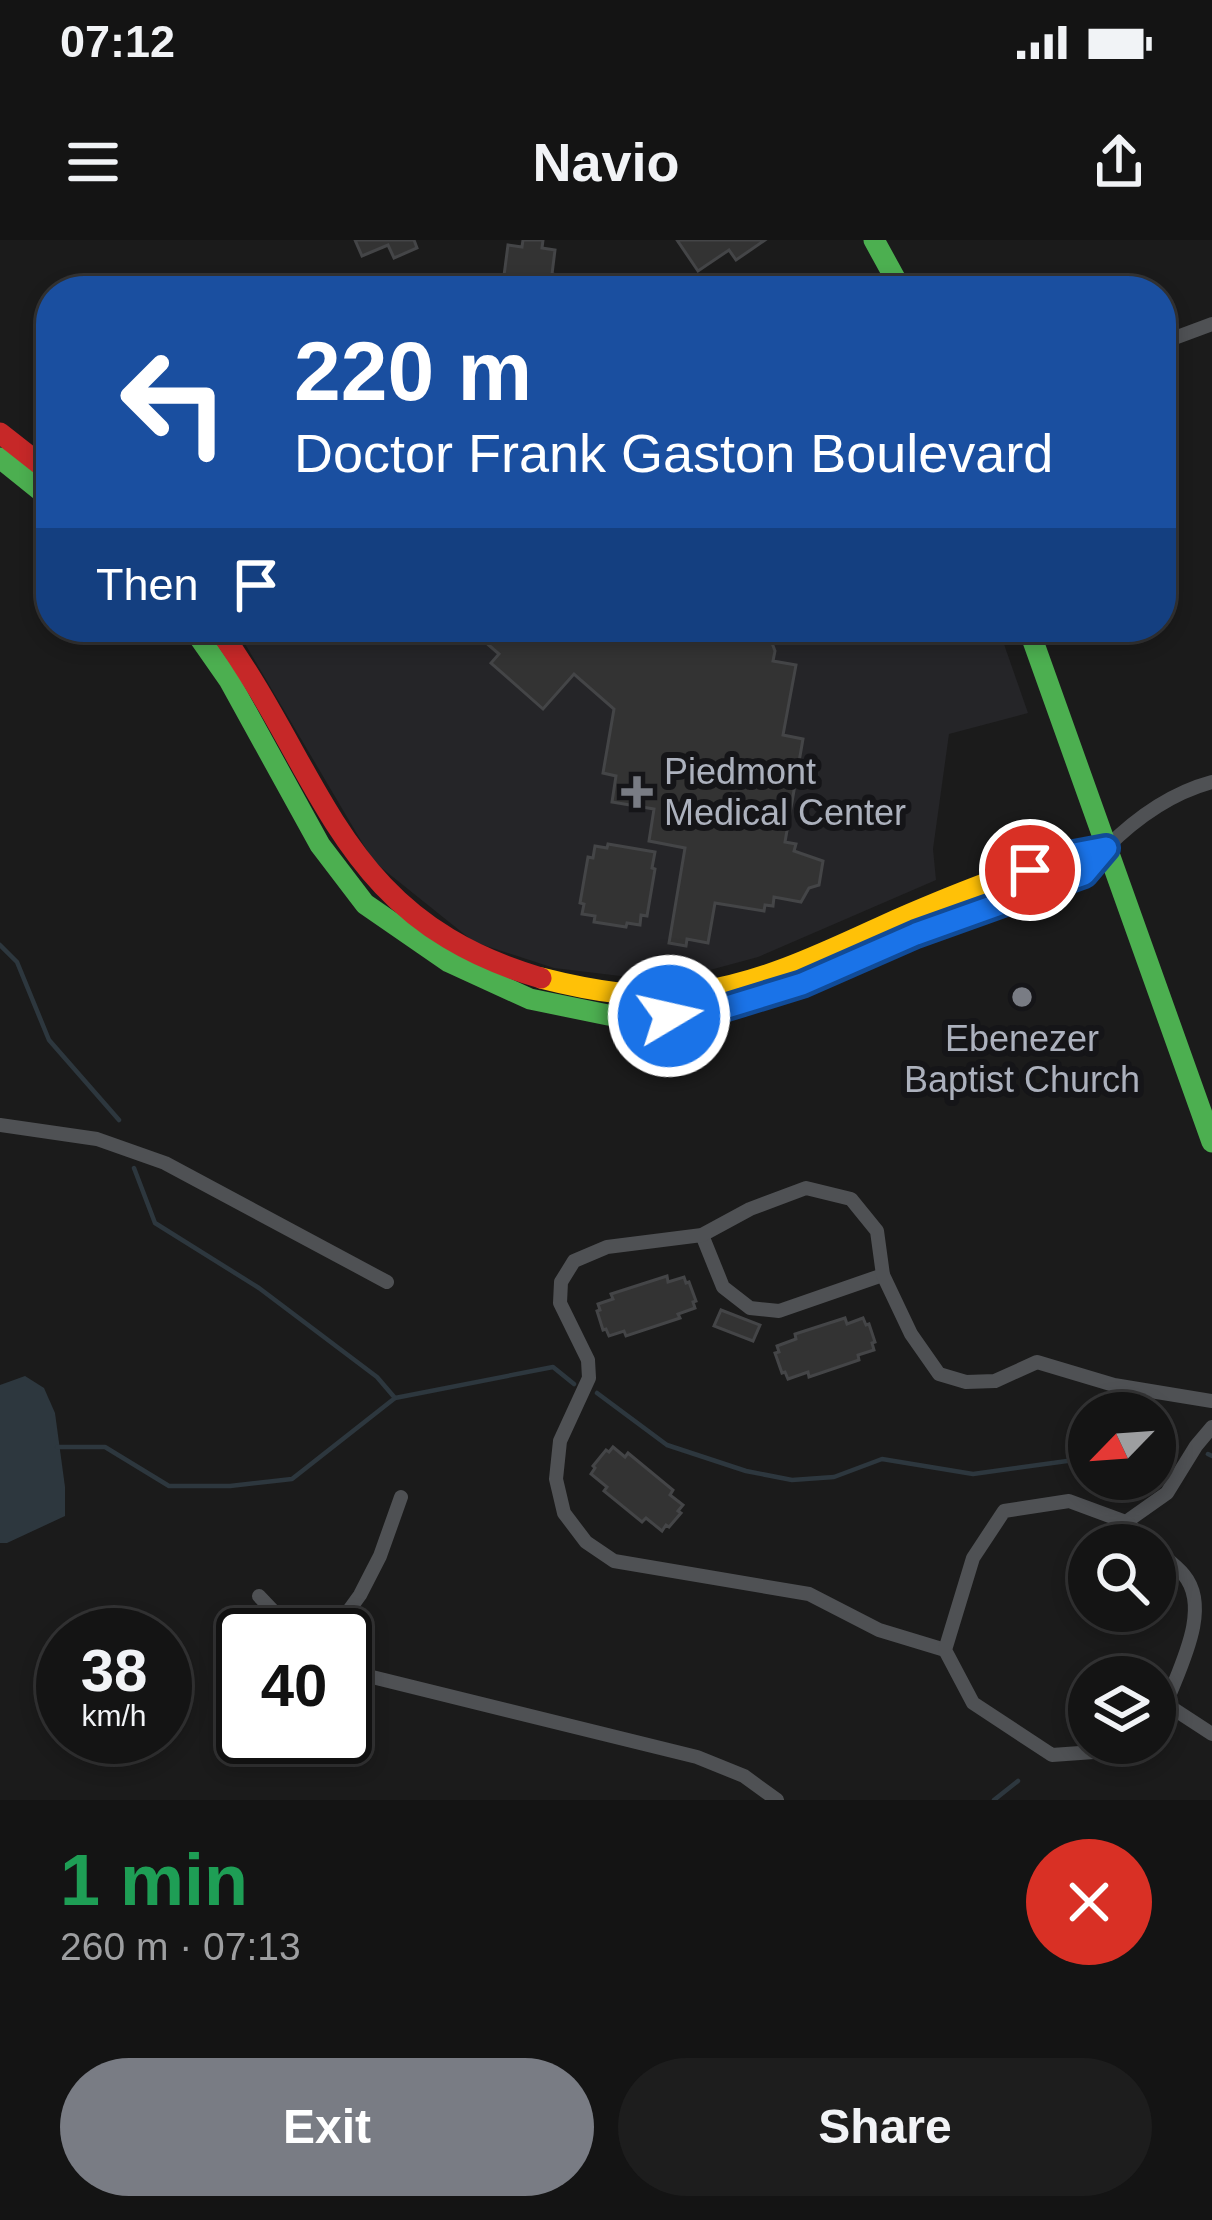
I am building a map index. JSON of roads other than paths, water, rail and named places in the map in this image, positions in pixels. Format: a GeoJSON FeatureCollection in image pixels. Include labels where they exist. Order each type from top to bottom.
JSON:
{"type":"FeatureCollection","features":[{"type":"Feature","properties":{"kind":"street"},"geometry":{"type":"LineString","coordinates":[[874,240],[895,276]]}},
{"type":"Feature","properties":{"kind":"street"},"geometry":{"type":"LineString","coordinates":[[1176,337],[1212,324]]}},
{"type":"Feature","properties":{"kind":"street"},"geometry":{"type":"LineString","coordinates":[[0,433],[36,461]]}},
{"type":"Feature","properties":{"kind":"street"},"geometry":{"type":"LineString","coordinates":[[0,458],[36,488]]}},
{"type":"Feature","properties":{"kind":"street"},"geometry":{"type":"LineString","coordinates":[[202,642],[229,680],[320,845],[365,904],[475,976],[530,999],[608,1015],[714,1011],[802,984],[916,934],[1084,874],[1125,829],[1169,798],[1212,782]]}},
{"type":"Feature","properties":{"kind":"street"},"geometry":{"type":"LineString","coordinates":[[228,642],[324,812],[389,894],[409,912],[482,956],[514,971],[585,989],[667,995],[778,971],[928,907],[1074,854],[1106,848]]}},
{"type":"Feature","properties":{"kind":"street"},"geometry":{"type":"LineString","coordinates":[[1033,642],[1212,1142]]}},
{"type":"Feature","properties":{"kind":"street"},"geometry":{"type":"LineString","coordinates":[[0,1125],[97,1139],[165,1163],[387,1282]]}},
{"type":"Feature","properties":{"kind":"street"},"geometry":{"type":"LineString","coordinates":[[1068,1754],[1052,1755],[974,1703],[945,1651],[879,1630],[809,1594],[614,1561],[586,1542],[564,1513],[556,1479],[560,1441],[589,1378],[588,1360],[560,1303],[562,1282],[574,1261],[607,1246],[702,1235],[750,1209],[806,1188],[851,1198],[877,1231],[884,1275],[911,1334],[939,1375],[966,1382],[995,1381],[1037,1362],[1114,1385],[1212,1401]]}},
{"type":"Feature","properties":{"kind":"street"},"geometry":{"type":"LineString","coordinates":[[702,1235],[723,1287],[750,1309],[779,1311],[884,1275]]}},
{"type":"Feature","properties":{"kind":"street"},"geometry":{"type":"LineString","coordinates":[[945,1651],[973,1558],[1004,1511],[1069,1501],[1126,1522],[1167,1493],[1212,1427]]}},
{"type":"Feature","properties":{"kind":"street"},"geometry":{"type":"LineString","coordinates":[[350,1608],[380,1556],[401,1497]]}},
{"type":"Feature","properties":{"kind":"street"},"geometry":{"type":"LineString","coordinates":[[1176,1569],[1196,1604],[1196,1617],[1176,1669]]}},
{"type":"Feature","properties":{"kind":"street"},"geometry":{"type":"LineString","coordinates":[[259,1596],[270,1608]]}},
{"type":"Feature","properties":{"kind":"street"},"geometry":{"type":"LineString","coordinates":[[372,1677],[697,1757],[744,1776],[777,1800]]}},
{"type":"Feature","properties":{"kind":"street"},"geometry":{"type":"LineString","coordinates":[[1176,1716],[1212,1734]]}},
{"type":"Feature","properties":{"kind":"waterway"},"geometry":{"type":"LineString","coordinates":[[0,945],[17,962],[49,1040],[119,1120]]}},
{"type":"Feature","properties":{"kind":"waterway"},"geometry":{"type":"LineString","coordinates":[[134,1168],[155,1223],[259,1288],[377,1377],[395,1398],[553,1367],[574,1384]]}},
{"type":"Feature","properties":{"kind":"waterway"},"geometry":{"type":"LineString","coordinates":[[597,1393],[667,1445],[746,1471],[792,1480],[834,1477],[882,1459],[973,1474],[1068,1461]]}},
{"type":"Feature","properties":{"kind":"waterway"},"geometry":{"type":"LineString","coordinates":[[57,1447],[105,1447],[169,1486],[292,1479],[395,1398]]}},
{"type":"Feature","properties":{"kind":"waterway"},"geometry":{"type":"LineString","coordinates":[[1208,1454],[1212,1456]]}},
{"type":"Feature","properties":{"kind":"waterway"},"geometry":{"type":"LineString","coordinates":[[994,1800],[1018,1781]]}},
{"type":"Feature","properties":{"kind":"place","name":"Piedmont Medical Center"},"geometry":{"type":"Point","coordinates":[637,792]}},
{"type":"Feature","properties":{"kind":"place","name":"Ebenezer Baptist Church"},"geometry":{"type":"Point","coordinates":[1022,997]}}]}
